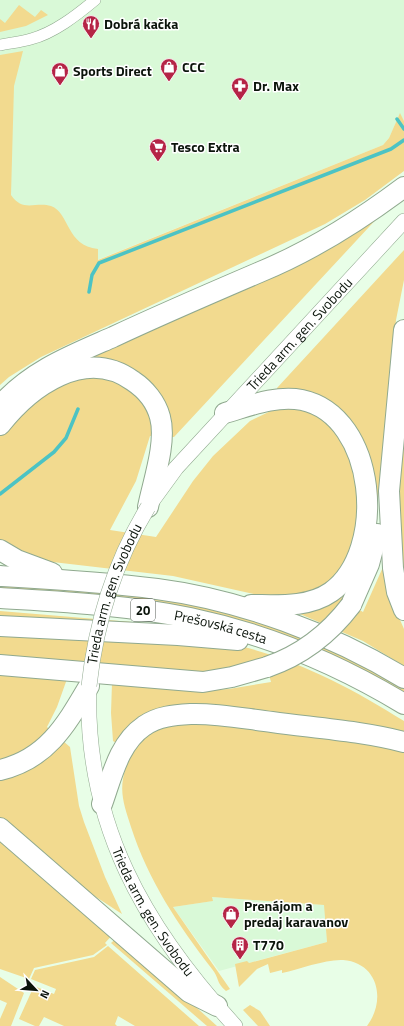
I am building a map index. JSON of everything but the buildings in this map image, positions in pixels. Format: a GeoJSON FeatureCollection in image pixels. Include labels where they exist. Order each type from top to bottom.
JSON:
{"type":"FeatureCollection","features":[{"type":"Feature","properties":{"kind":"highway"},"geometry":{"type":"LineString","coordinates":[[0,406],[17,388],[52,365],[185,304],[262,271],[318,243],[385,202],[404,187]]}},
{"type":"Feature","properties":{"kind":"highway"},"geometry":{"type":"LineString","coordinates":[[404,330],[389,491],[394,580],[404,610]]}},
{"type":"Feature","properties":{"kind":"highway"},"geometry":{"type":"LineString","coordinates":[[0,426],[26,396],[42,384],[63,374],[93,368],[116,372],[128,377],[138,384],[153,402],[160,417],[162,428],[161,442],[148,507]]}},
{"type":"Feature","properties":{"kind":"highway"},"geometry":{"type":"LineString","coordinates":[[225,413],[271,400],[285,399],[301,400],[324,409],[343,425],[351,437],[358,453],[366,490],[365,528],[353,565],[343,581],[330,592],[314,601],[297,604],[233,606]]}},
{"type":"Feature","properties":{"kind":"highway"},"geometry":{"type":"LineString","coordinates":[[0,665],[203,682],[232,677],[282,662],[310,646],[335,624],[351,605],[369,564],[389,491]]}},
{"type":"Feature","properties":{"kind":"highway"},"geometry":{"type":"LineString","coordinates":[[0,550],[18,560],[68,580]]}},
{"type":"Feature","properties":{"kind":"highway","name":"Prešovská cesta"},"geometry":{"type":"LineString","coordinates":[[0,576],[68,580],[158,589],[233,606],[272,617],[310,631],[361,654],[404,678]]}},
{"type":"Feature","properties":{"kind":"highway","name":"Prešovská cesta"},"geometry":{"type":"LineString","coordinates":[[0,598],[76,603],[144,610],[221,625],[282,644],[355,676],[404,704]]}},
{"type":"Feature","properties":{"kind":"highway"},"geometry":{"type":"LineString","coordinates":[[0,626],[178,635],[282,644]]}},
{"type":"Feature","properties":{"kind":"highway"},"geometry":{"type":"LineString","coordinates":[[0,770],[31,758],[43,750],[82,709],[89,686]]}},
{"type":"Feature","properties":{"kind":"highway"},"geometry":{"type":"LineString","coordinates":[[102,804],[120,754],[133,735],[144,725],[157,719],[172,715],[213,715],[369,734],[404,742]]}},
{"type":"Feature","properties":{"kind":"highway"},"geometry":{"type":"LineString","coordinates":[[0,828],[189,992],[218,1006]]}},
{"type":"Feature","properties":{"kind":"main road","name":"Trieda arm. gen. Svobodu"},"geometry":{"type":"LineString","coordinates":[[89,686],[97,632],[112,578],[124,550],[148,507],[176,468],[225,413],[404,221]]}},
{"type":"Feature","properties":{"kind":"main road","name":"Trieda arm. gen. Svobodu"},"geometry":{"type":"LineString","coordinates":[[82,709],[91,743],[102,804],[110,836],[124,869],[138,897],[174,953],[236,1026]]}},
{"type":"Feature","properties":{"kind":"street"},"geometry":{"type":"LineString","coordinates":[[0,45],[32,39],[52,30],[72,18],[95,0]]}},
{"type":"Feature","properties":{"kind":"shaded area","name":"Tesco Extra"},"geometry":{"type":"Polygon","coordinates":[[[0,0],[404,0],[404,121],[400,114],[389,138],[383,145],[97,260],[0,316],[0,0]]]}},
{"type":"Feature","properties":{"kind":"shaded area"},"geometry":{"type":"Polygon","coordinates":[[[19,5],[35,17],[41,10],[48,15],[26,26],[0,32],[0,19],[5,23],[19,5]]]}},
{"type":"Feature","properties":{"kind":"shaded area"},"geometry":{"type":"Polygon","coordinates":[[[23,51],[14,86],[11,195],[20,204],[45,205],[51,206],[57,210],[62,215],[74,236],[80,242],[88,247],[98,249],[98,260],[383,145],[389,138],[400,113],[404,121],[404,171],[365,200],[325,224],[41,357],[9,377],[0,385],[0,55],[23,51]]]}},
{"type":"Feature","properties":{"kind":"shaded area"},"geometry":{"type":"Polygon","coordinates":[[[382,213],[174,437],[172,437],[171,421],[165,405],[159,394],[143,376],[125,364],[102,358],[89,357],[382,213]]]}},
{"type":"Feature","properties":{"kind":"shaded area"},"geometry":{"type":"Polygon","coordinates":[[[404,250],[404,280],[396,320],[377,508],[372,475],[362,442],[354,426],[344,413],[331,402],[316,394],[302,391],[277,390],[277,388],[404,250]]]}},
{"type":"Feature","properties":{"kind":"shaded area"},"geometry":{"type":"Polygon","coordinates":[[[85,374],[127,385],[150,410],[153,436],[150,436],[136,481],[110,530],[156,537],[193,481],[213,456],[250,421],[275,409],[294,406],[333,424],[355,465],[359,520],[346,561],[330,582],[313,593],[267,597],[173,576],[44,561],[33,558],[0,540],[0,435],[26,403],[85,374]]]}},
{"type":"Feature","properties":{"kind":"shaded area"},"geometry":{"type":"Polygon","coordinates":[[[404,402],[404,592],[396,523],[404,402]]]}},
{"type":"Feature","properties":{"kind":"shaded area"},"geometry":{"type":"Polygon","coordinates":[[[383,567],[390,597],[404,629],[404,666],[363,641],[300,614],[314,610],[349,586],[343,600],[363,612],[383,567]]]}},
{"type":"Feature","properties":{"kind":"shaded area"},"geometry":{"type":"Polygon","coordinates":[[[0,585],[122,594],[163,600],[226,613],[288,633],[347,658],[404,688],[404,695],[328,654],[0,590],[0,585]]]}},
{"type":"Feature","properties":{"kind":"shaded area"},"geometry":{"type":"Polygon","coordinates":[[[0,611],[156,624],[0,616],[0,611]]]}},
{"type":"Feature","properties":{"kind":"shaded area"},"geometry":{"type":"Polygon","coordinates":[[[0,633],[244,647],[306,668],[366,698],[404,721],[404,734],[215,708],[116,743],[113,741],[111,713],[112,683],[211,690],[229,689],[271,682],[265,660],[226,669],[186,672],[0,657],[0,633]]]}},
{"type":"Feature","properties":{"kind":"shaded area"},"geometry":{"type":"Polygon","coordinates":[[[0,673],[67,679],[57,707],[47,727],[51,731],[38,745],[0,762],[0,673]]]}},
{"type":"Feature","properties":{"kind":"shaded area"},"geometry":{"type":"Polygon","coordinates":[[[192,720],[404,749],[404,1026],[367,1026],[373,1016],[376,1006],[376,985],[365,968],[355,963],[343,960],[329,961],[282,973],[282,970],[270,973],[268,964],[257,969],[239,987],[235,964],[247,961],[249,963],[327,942],[324,905],[212,897],[213,901],[173,907],[230,989],[226,991],[214,972],[187,936],[155,884],[138,847],[127,815],[122,785],[123,776],[131,756],[127,754],[151,730],[192,720]]]}},
{"type":"Feature","properties":{"kind":"shaded area"},"geometry":{"type":"Polygon","coordinates":[[[63,741],[70,747],[79,806],[84,822],[105,877],[122,914],[93,895],[0,820],[0,778],[63,741]]]}},
{"type":"Feature","properties":{"kind":"shaded area"},"geometry":{"type":"Polygon","coordinates":[[[0,836],[114,933],[105,943],[107,945],[93,955],[34,968],[29,979],[0,969],[0,836]]]}},
{"type":"Feature","properties":{"kind":"shaded area"},"geometry":{"type":"Polygon","coordinates":[[[212,897],[325,905],[327,942],[219,971],[173,907],[212,901],[212,897]]]}},
{"type":"Feature","properties":{"kind":"shaded area"},"geometry":{"type":"Polygon","coordinates":[[[118,937],[217,1026],[207,1026],[111,943],[118,937]]]}},
{"type":"Feature","properties":{"kind":"shaded area"},"geometry":{"type":"Polygon","coordinates":[[[108,946],[199,1026],[135,1026],[118,1016],[115,1024],[117,1026],[64,1026],[44,1017],[39,1026],[35,1026],[19,1019],[34,986],[54,994],[56,989],[31,979],[35,970],[94,957],[108,946]]]}},
{"type":"Feature","properties":{"kind":"shaded area"},"geometry":{"type":"Polygon","coordinates":[[[0,977],[24,993],[11,1026],[0,1026],[0,1019],[7,1003],[0,1000],[0,977]]]}},
{"type":"Feature","properties":{"kind":"shaded area"},"geometry":{"type":"Polygon","coordinates":[[[250,1005],[260,1011],[270,1026],[258,1026],[243,1010],[250,1005]]]}},
{"type":"Feature","properties":{"kind":"waterway"},"geometry":{"type":"LineString","coordinates":[[397,119],[404,129]]}},
{"type":"Feature","properties":{"kind":"waterway"},"geometry":{"type":"LineString","coordinates":[[89,292],[92,275],[99,263],[391,149],[404,140]]}},
{"type":"Feature","properties":{"kind":"waterway"},"geometry":{"type":"LineString","coordinates":[[0,494],[54,452],[66,438],[78,409]]}},
{"type":"Feature","properties":{"kind":"place","name":"Dobrá kačka"},"geometry":{"type":"Point","coordinates":[91,39]}},
{"type":"Feature","properties":{"kind":"place","name":"CCC"},"geometry":{"type":"Point","coordinates":[169,82]}},
{"type":"Feature","properties":{"kind":"place","name":"Sports Direct"},"geometry":{"type":"Point","coordinates":[60,86]}},
{"type":"Feature","properties":{"kind":"place","name":"Dr. Max"},"geometry":{"type":"Point","coordinates":[240,101]}},
{"type":"Feature","properties":{"kind":"place","name":"Tesco Extra"},"geometry":{"type":"Point","coordinates":[158,162]}},
{"type":"Feature","properties":{"kind":"place","name":"Prenájom a predaj karavanov"},"geometry":{"type":"Point","coordinates":[231,929]}},
{"type":"Feature","properties":{"kind":"place","name":"T770"},"geometry":{"type":"Point","coordinates":[240,960]}}]}
